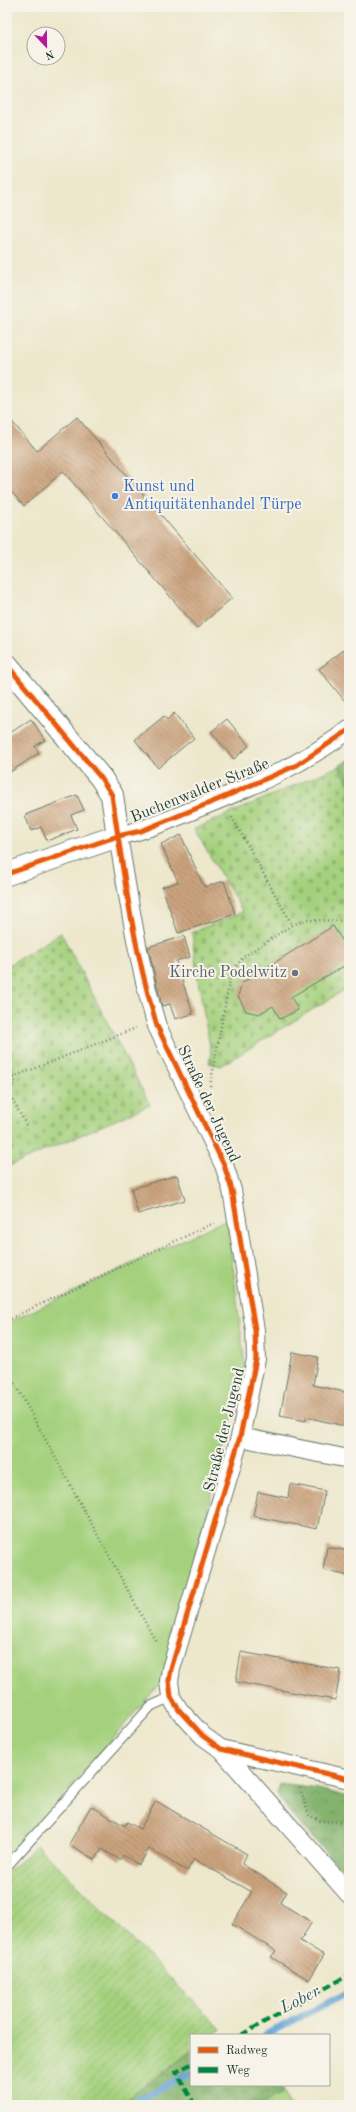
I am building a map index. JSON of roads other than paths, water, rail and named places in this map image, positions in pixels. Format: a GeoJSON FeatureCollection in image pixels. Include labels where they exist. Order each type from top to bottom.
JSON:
{"type":"FeatureCollection","features":[{"type":"Feature","properties":{"kind":"street"},"geometry":{"type":"LineString","coordinates":[[7,665],[101,778],[112,795],[118,836]]}},
{"type":"Feature","properties":{"kind":"street","name":"Buchenwalder Straße"},"geometry":{"type":"LineString","coordinates":[[7,874],[118,836],[141,831],[222,798],[297,765],[349,730]]}},
{"type":"Feature","properties":{"kind":"street","name":"Straße der Jugend"},"geometry":{"type":"LineString","coordinates":[[118,836],[142,970],[156,1021],[224,1165],[232,1190],[252,1311],[255,1352],[251,1384],[240,1437],[171,1669],[169,1681],[171,1697]]}},
{"type":"Feature","properties":{"kind":"street"},"geometry":{"type":"LineString","coordinates":[[240,1437],[349,1459]]}},
{"type":"Feature","properties":{"kind":"street"},"geometry":{"type":"LineString","coordinates":[[171,1697],[180,1710],[203,1736],[221,1750],[349,1894]]}},
{"type":"Feature","properties":{"kind":"street"},"geometry":{"type":"LineString","coordinates":[[221,1750],[293,1765],[349,1779]]}},
{"type":"Feature","properties":{"kind":"lane"},"geometry":{"type":"LineString","coordinates":[[7,1866],[151,1706],[171,1697]]}},
{"type":"Feature","properties":{"kind":"waterway","name":"Lober"},"geometry":{"type":"LineString","coordinates":[[267,2034],[349,1992]]}},
{"type":"Feature","properties":{"kind":"waterway","name":"Lober"},"geometry":{"type":"LineString","coordinates":[[128,2105],[190,2074]]}},
{"type":"Feature","properties":{"kind":"place","name":"Kunst und Antiquitätenhandel Türpe"},"geometry":{"type":"Point","coordinates":[115,496]}},
{"type":"Feature","properties":{"kind":"place","name":"Kirche Podelwitz"},"geometry":{"type":"Point","coordinates":[295,973]}}]}
